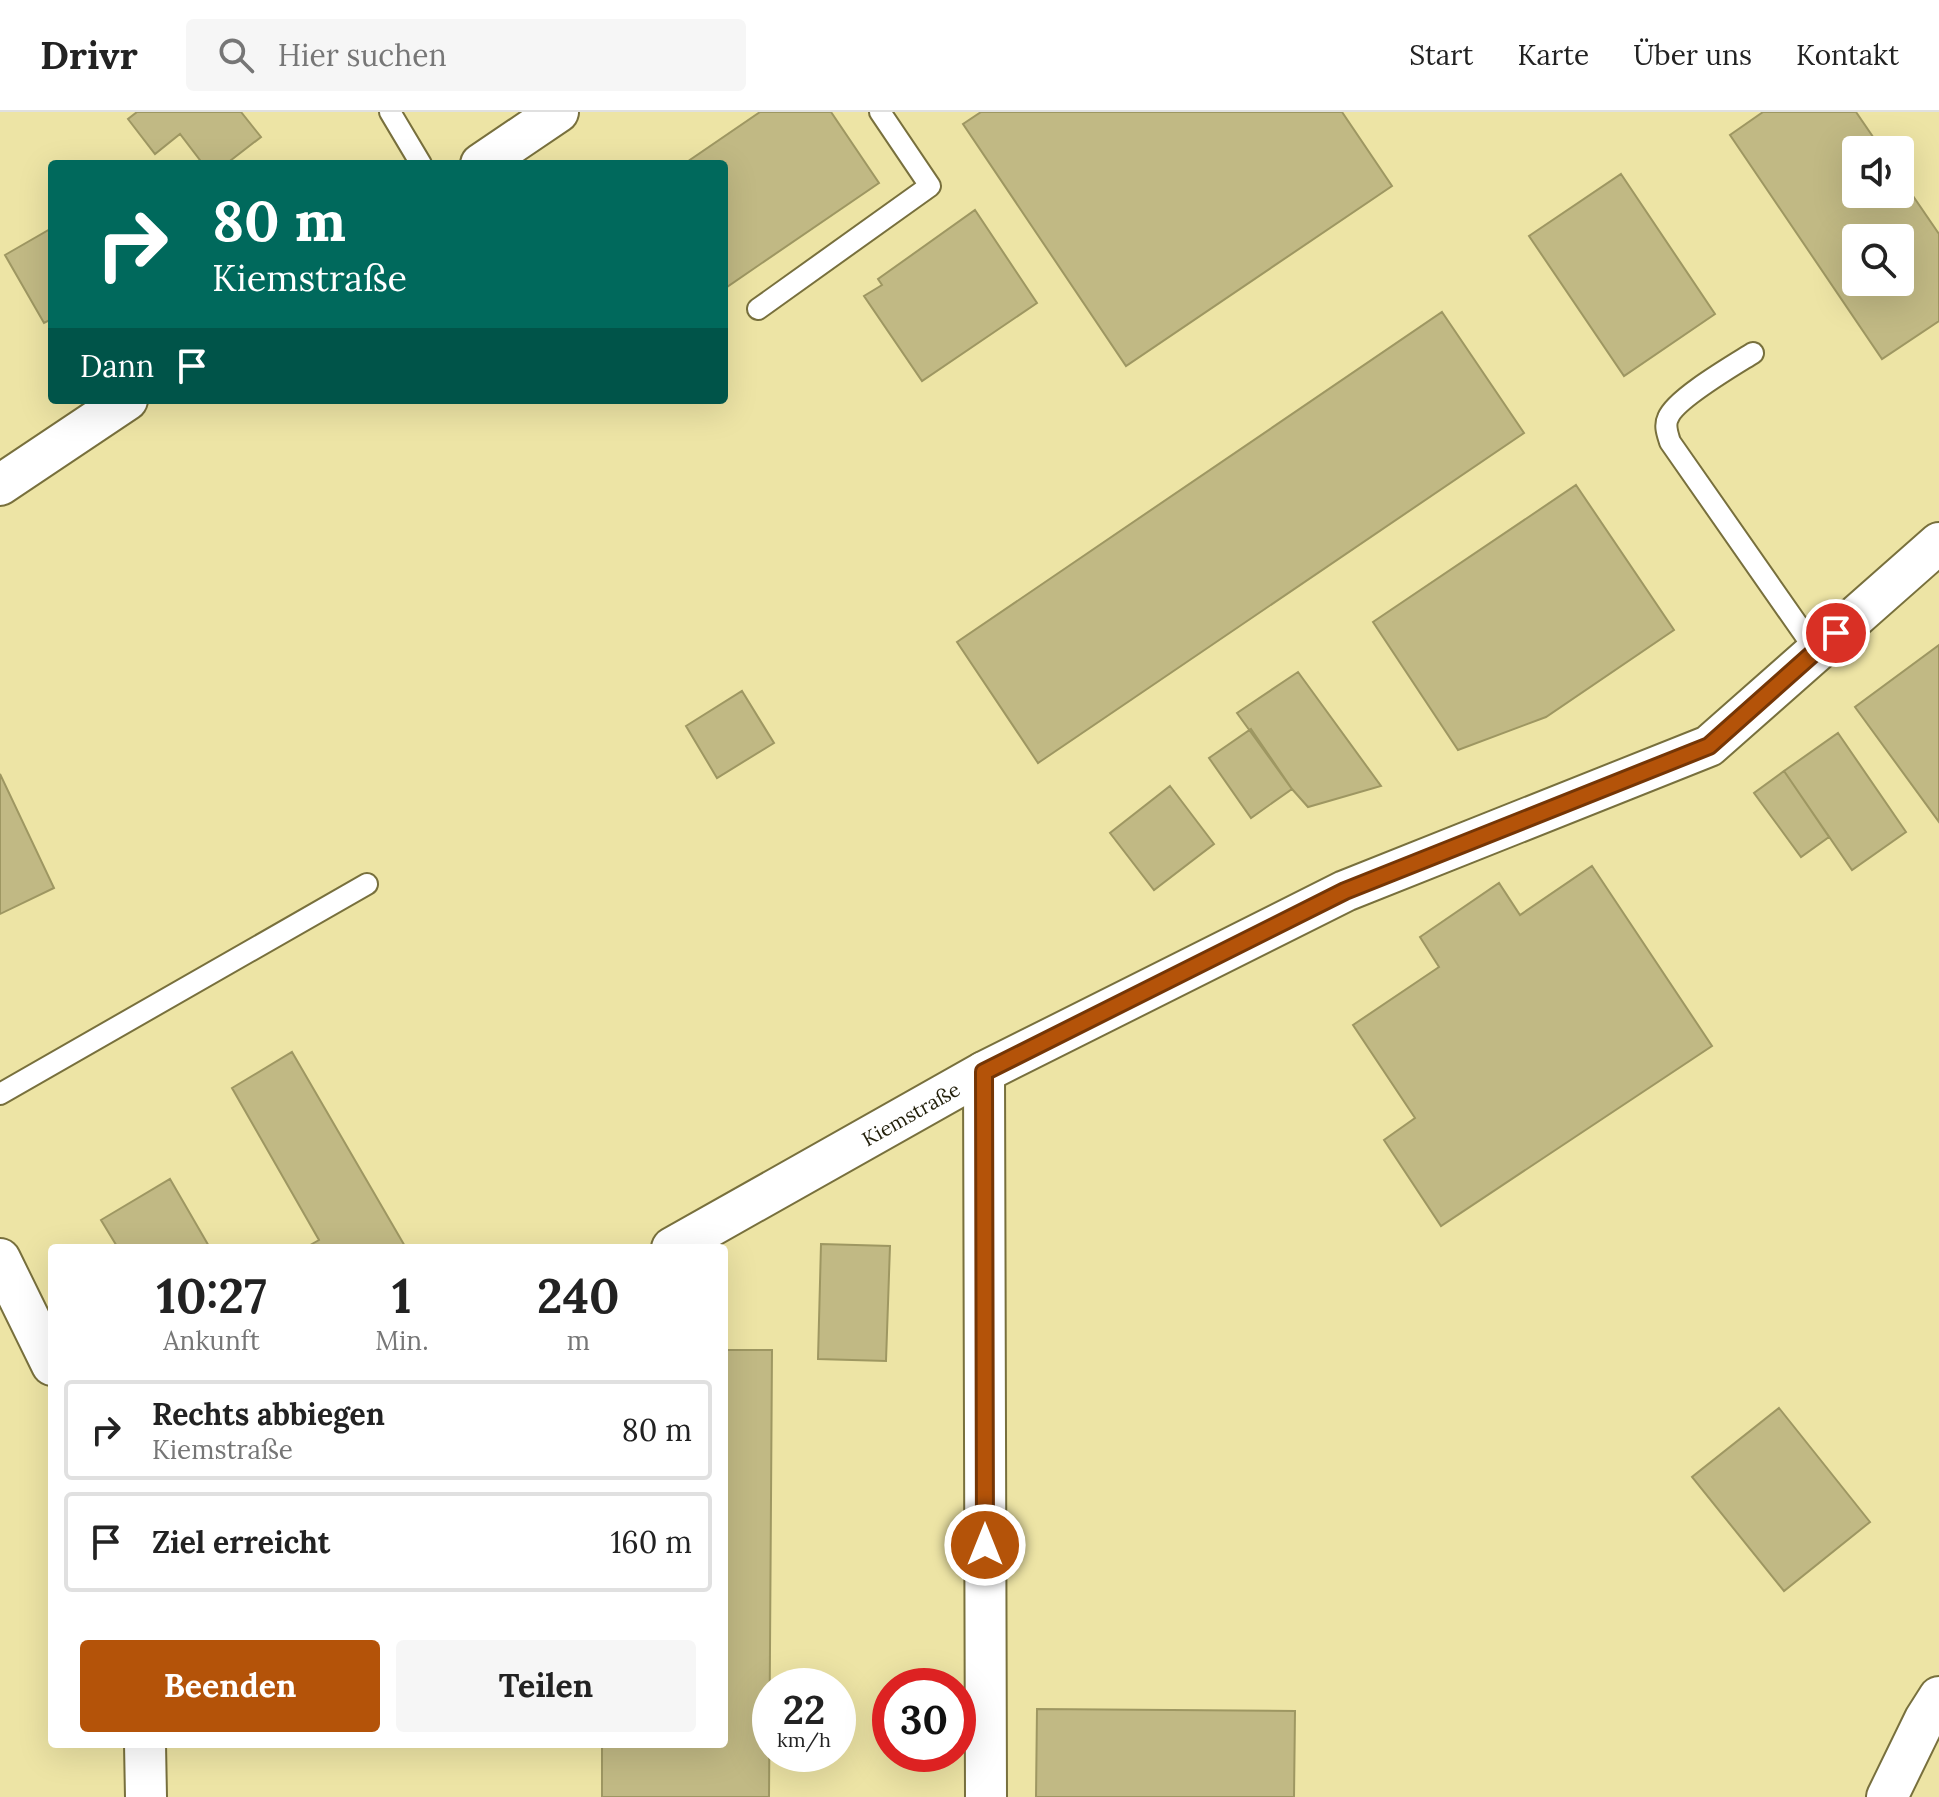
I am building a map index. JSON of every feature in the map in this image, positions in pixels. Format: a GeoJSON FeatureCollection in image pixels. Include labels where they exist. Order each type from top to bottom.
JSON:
{"type":"FeatureCollection","features":[{"type":"Feature","properties":{"kind":"street"},"geometry":{"type":"LineString","coordinates":[[487,160],[558,112]]}},
{"type":"Feature","properties":{"kind":"street"},"geometry":{"type":"LineString","coordinates":[[0,485],[121,404]]}},
{"type":"Feature","properties":{"kind":"street","name":"Kiemstraße"},"geometry":{"type":"LineString","coordinates":[[679,1244],[984,1072],[1345,891],[1709,746],[1939,543]]}},
{"type":"Feature","properties":{"kind":"street"},"geometry":{"type":"LineString","coordinates":[[984,1072],[986,1797]]}},
{"type":"Feature","properties":{"kind":"street"},"geometry":{"type":"LineString","coordinates":[[0,1259],[48,1357]]}},
{"type":"Feature","properties":{"kind":"street"},"geometry":{"type":"LineString","coordinates":[[1887,1797],[1939,1697]]}},
{"type":"Feature","properties":{"kind":"street"},"geometry":{"type":"LineString","coordinates":[[145,1748],[146,1797]]}},
{"type":"Feature","properties":{"kind":"lane"},"geometry":{"type":"LineString","coordinates":[[390,112],[419,160]]}},
{"type":"Feature","properties":{"kind":"lane"},"geometry":{"type":"LineString","coordinates":[[758,309],[930,186],[880,112]]}},
{"type":"Feature","properties":{"kind":"lane"},"geometry":{"type":"LineString","coordinates":[[1753,353],[1684,399],[1668,417],[1666,428],[1670,442],[1816,651]]}},
{"type":"Feature","properties":{"kind":"lane"},"geometry":{"type":"LineString","coordinates":[[0,1094],[367,884]]}},
{"type":"Feature","properties":{"kind":"shaded area"},"geometry":{"type":"Polygon","coordinates":[[[0,112],[1939,112],[1939,1797],[0,1797],[0,112]]]}},
{"type":"Feature","properties":{"kind":"building"},"geometry":{"type":"Polygon","coordinates":[[[137,112],[241,112],[261,137],[231,160],[200,160],[180,134],[155,154],[128,119],[137,112]]]}},
{"type":"Feature","properties":{"kind":"building"},"geometry":{"type":"Polygon","coordinates":[[[760,112],[831,112],[879,183],[728,286],[728,160],[690,160],[760,112]]]}},
{"type":"Feature","properties":{"kind":"building"},"geometry":{"type":"Polygon","coordinates":[[[981,112],[1342,112],[1392,186],[1126,366],[963,124],[981,112]]]}},
{"type":"Feature","properties":{"kind":"building"},"geometry":{"type":"Polygon","coordinates":[[[1763,112],[1856,112],[1872,136],[1842,136],[1842,208],[1914,208],[1914,197],[1939,234],[1939,321],[1882,359],[1730,135],[1763,112]]]}},
{"type":"Feature","properties":{"kind":"building"},"geometry":{"type":"Polygon","coordinates":[[[1621,174],[1715,314],[1624,376],[1529,236],[1621,174]]]}},
{"type":"Feature","properties":{"kind":"building"},"geometry":{"type":"Polygon","coordinates":[[[975,210],[1037,303],[922,381],[864,296],[882,285],[878,279],[975,210]]]}},
{"type":"Feature","properties":{"kind":"building"},"geometry":{"type":"Polygon","coordinates":[[[48,230],[48,321],[44,323],[5,255],[48,230]]]}},
{"type":"Feature","properties":{"kind":"building"},"geometry":{"type":"Polygon","coordinates":[[[1442,312],[1524,433],[1038,763],[957,642],[1442,312]]]}},
{"type":"Feature","properties":{"kind":"building"},"geometry":{"type":"Polygon","coordinates":[[[1576,485],[1674,630],[1546,717],[1458,750],[1373,622],[1576,485]]]}},
{"type":"Feature","properties":{"kind":"building"},"geometry":{"type":"Polygon","coordinates":[[[1939,645],[1939,822],[1855,707],[1939,645]]]}},
{"type":"Feature","properties":{"kind":"building"},"geometry":{"type":"Polygon","coordinates":[[[1298,672],[1381,786],[1308,807],[1292,789],[1237,713],[1298,672]]]}},
{"type":"Feature","properties":{"kind":"building"},"geometry":{"type":"Polygon","coordinates":[[[742,691],[774,743],[717,778],[686,726],[742,691]]]}},
{"type":"Feature","properties":{"kind":"building"},"geometry":{"type":"Polygon","coordinates":[[[1251,729],[1292,789],[1251,818],[1209,758],[1251,729]]]}},
{"type":"Feature","properties":{"kind":"building"},"geometry":{"type":"Polygon","coordinates":[[[1838,733],[1906,832],[1852,870],[1784,771],[1838,733]]]}},
{"type":"Feature","properties":{"kind":"building"},"geometry":{"type":"Polygon","coordinates":[[[1784,771],[1829,837],[1801,857],[1754,793],[1784,771]]]}},
{"type":"Feature","properties":{"kind":"building"},"geometry":{"type":"Polygon","coordinates":[[[0,774],[54,888],[0,914],[0,774]]]}},
{"type":"Feature","properties":{"kind":"building"},"geometry":{"type":"Polygon","coordinates":[[[1170,786],[1214,844],[1154,890],[1110,833],[1170,786]]]}},
{"type":"Feature","properties":{"kind":"building"},"geometry":{"type":"Polygon","coordinates":[[[1592,866],[1712,1046],[1441,1226],[1384,1140],[1415,1118],[1353,1025],[1439,967],[1420,937],[1499,883],[1520,915],[1592,866]]]}},
{"type":"Feature","properties":{"kind":"building"},"geometry":{"type":"Polygon","coordinates":[[[292,1052],[404,1244],[312,1244],[319,1240],[232,1088],[292,1052]]]}},
{"type":"Feature","properties":{"kind":"building"},"geometry":{"type":"Polygon","coordinates":[[[170,1179],[208,1244],[116,1244],[101,1220],[170,1179]]]}},
{"type":"Feature","properties":{"kind":"building"},"geometry":{"type":"Polygon","coordinates":[[[821,1244],[890,1246],[886,1361],[818,1359],[821,1244]]]}},
{"type":"Feature","properties":{"kind":"building"},"geometry":{"type":"Polygon","coordinates":[[[728,1350],[772,1350],[770,1668],[752,1668],[752,1772],[769,1772],[769,1797],[602,1797],[602,1748],[728,1748],[728,1350]]]}},
{"type":"Feature","properties":{"kind":"building"},"geometry":{"type":"Polygon","coordinates":[[[1779,1408],[1870,1522],[1784,1591],[1692,1477],[1779,1408]]]}},
{"type":"Feature","properties":{"kind":"building"},"geometry":{"type":"Polygon","coordinates":[[[1037,1709],[1295,1711],[1294,1797],[1036,1797],[1037,1709]]]}},
{"type":"Feature","properties":{"kind":"route"},"geometry":{"type":"LineString","coordinates":[[985,1545],[984,1072],[1345,891],[1709,746],[1836,633]]}}]}
